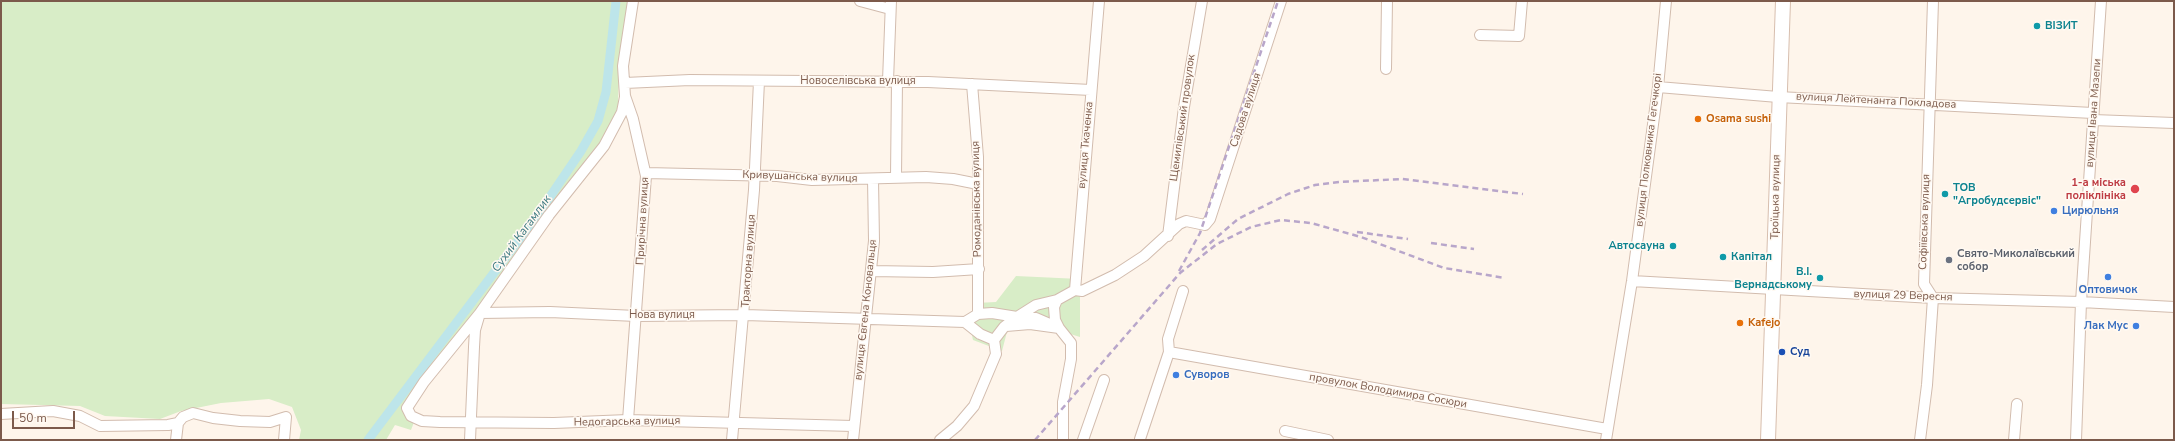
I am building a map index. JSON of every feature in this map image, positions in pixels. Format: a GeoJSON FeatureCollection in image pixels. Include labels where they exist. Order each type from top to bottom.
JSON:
{"type":"FeatureCollection","features":[{"type":"Feature","properties":{"kind":"main road","name":"Троїцька вулиця"},"geometry":{"type":"LineString","coordinates":[[1768,440],[1774,290],[1778,97],[1783,1]]}},
{"type":"Feature","properties":{"kind":"street","name":"Прирічна вулиця"},"geometry":{"type":"LineString","coordinates":[[628,420],[646,197],[646,173],[633,119],[625,96],[623,66],[633,1]]}},
{"type":"Feature","properties":{"kind":"street"},"geometry":{"type":"LineString","coordinates":[[860,1],[891,5],[892,81],[896,177]]}},
{"type":"Feature","properties":{"kind":"street","name":"вулиця Ткаченка"},"geometry":{"type":"LineString","coordinates":[[1075,290],[1099,1]]}},
{"type":"Feature","properties":{"kind":"street","name":"Щемилівський провулок"},"geometry":{"type":"LineString","coordinates":[[1168,236],[1184,107],[1202,1]]}},
{"type":"Feature","properties":{"kind":"street","name":"Садова вулиця"},"geometry":{"type":"LineString","coordinates":[[1168,236],[1179,224],[1186,221],[1205,225],[1210,219],[1281,1]]}},
{"type":"Feature","properties":{"kind":"street"},"geometry":{"type":"LineString","coordinates":[[1386,69],[1387,1]]}},
{"type":"Feature","properties":{"kind":"street"},"geometry":{"type":"LineString","coordinates":[[1480,35],[1519,36],[1522,1]]}},
{"type":"Feature","properties":{"kind":"street","name":"вулиця Полковника Гегечкорі"},"geometry":{"type":"LineString","coordinates":[[1606,440],[1632,281],[1658,87],[1666,1]]}},
{"type":"Feature","properties":{"kind":"street","name":"Софіївська вулиця"},"geometry":{"type":"LineString","coordinates":[[1933,1],[1924,284],[1933,298]]}},
{"type":"Feature","properties":{"kind":"street","name":"вулиця Івана Мазепи"},"geometry":{"type":"LineString","coordinates":[[2076,440],[2081,302],[2101,1]]}},
{"type":"Feature","properties":{"kind":"street","name":"Новоселівська вулиця"},"geometry":{"type":"LineString","coordinates":[[625,83],[690,80],[892,81],[1091,90]]}},
{"type":"Feature","properties":{"kind":"street","name":"Тракторна вулиця"},"geometry":{"type":"LineString","coordinates":[[732,440],[745,315],[755,176],[759,81]]}},
{"type":"Feature","properties":{"kind":"street","name":"Ромоданівська вулиця"},"geometry":{"type":"LineString","coordinates":[[972,84],[978,184],[978,314]]}},
{"type":"Feature","properties":{"kind":"street","name":"вулиця Лейтенанта Покладова"},"geometry":{"type":"LineString","coordinates":[[1658,87],[1778,97],[1929,104],[2174,123]]}},
{"type":"Feature","properties":{"kind":"street"},"geometry":{"type":"LineString","coordinates":[[470,440],[475,330],[480,313],[554,208],[604,146],[622,112],[625,96]]}},
{"type":"Feature","properties":{"kind":"street","name":"Кривушанська вулиця"},"geometry":{"type":"LineString","coordinates":[[646,173],[755,176],[812,180],[896,177],[952,179],[978,184]]}},
{"type":"Feature","properties":{"kind":"street","name":"вулиця Євгена Коновальця"},"geometry":{"type":"LineString","coordinates":[[853,440],[853,426],[874,241],[873,179]]}},
{"type":"Feature","properties":{"kind":"street"},"geometry":{"type":"LineString","coordinates":[[940,440],[957,426],[974,406],[996,354],[994,340],[1004,327],[1036,305],[1057,300],[1075,290],[1082,292],[1115,275],[1144,256],[1168,236]]}},
{"type":"Feature","properties":{"kind":"street"},"geometry":{"type":"LineString","coordinates":[[871,271],[933,272],[979,269]]}},
{"type":"Feature","properties":{"kind":"street","name":"вулиця 29 Вересня"},"geometry":{"type":"LineString","coordinates":[[1632,281],[1933,298],[2081,302],[2174,307]]}},
{"type":"Feature","properties":{"kind":"street"},"geometry":{"type":"LineString","coordinates":[[1140,439],[1169,352],[1168,339],[1182,291]]}},
{"type":"Feature","properties":{"kind":"street"},"geometry":{"type":"LineString","coordinates":[[1920,440],[1927,385],[1933,298]]}},
{"type":"Feature","properties":{"kind":"street"},"geometry":{"type":"LineString","coordinates":[[1057,300],[1054,307],[1054,313],[1059,328],[1071,343],[1071,359],[1063,402],[1063,440]]}},
{"type":"Feature","properties":{"kind":"street","name":"Нова вулиця"},"geometry":{"type":"LineString","coordinates":[[480,313],[550,312],[636,316],[745,315],[966,322]]}},
{"type":"Feature","properties":{"kind":"street","name":"Недогарська вулиця"},"geometry":{"type":"LineString","coordinates":[[480,313],[424,382],[407,408],[411,416],[422,421],[554,423],[628,420],[853,426]]}},
{"type":"Feature","properties":{"kind":"street"},"geometry":{"type":"LineString","coordinates":[[994,340],[980,334],[966,322],[978,314],[992,313],[1036,318],[1059,328]]}},
{"type":"Feature","properties":{"kind":"street"},"geometry":{"type":"LineString","coordinates":[[1004,327],[1030,324],[1059,328]]}},
{"type":"Feature","properties":{"kind":"street","name":"провулок Володимира Сосюри"},"geometry":{"type":"LineString","coordinates":[[1169,352],[1607,429]]}},
{"type":"Feature","properties":{"kind":"street"},"geometry":{"type":"LineString","coordinates":[[1083,440],[1104,380]]}},
{"type":"Feature","properties":{"kind":"street"},"geometry":{"type":"LineString","coordinates":[[2014,440],[2017,404]]}},
{"type":"Feature","properties":{"kind":"street"},"geometry":{"type":"LineString","coordinates":[[1,414],[52,411],[80,416],[100,426],[168,426],[178,423]]}},
{"type":"Feature","properties":{"kind":"street"},"geometry":{"type":"LineString","coordinates":[[176,440],[178,423],[183,417],[193,413],[213,418],[240,421],[270,422],[286,417],[284,440]]}},
{"type":"Feature","properties":{"kind":"street"},"geometry":{"type":"LineString","coordinates":[[1285,431],[1328,440]]}},
{"type":"Feature","properties":{"kind":"green space"},"geometry":{"type":"Polygon","coordinates":[[[1,1],[628,1],[619,68],[618,105],[613,122],[601,142],[403,408],[414,422],[411,430],[395,425],[386,440],[299,440],[301,430],[292,407],[269,399],[221,403],[181,411],[160,419],[105,416],[80,406],[1,404],[1,1]]]}},
{"type":"Feature","properties":{"kind":"green space"},"geometry":{"type":"Polygon","coordinates":[[[1016,276],[1080,279],[1080,337],[1067,333],[1008,328],[1002,351],[973,340],[971,331],[976,303],[996,302],[1016,276]]]}},
{"type":"Feature","properties":{"kind":"waterway","name":"Сухий Кагамлик"},"geometry":{"type":"LineString","coordinates":[[368,440],[539,213],[581,151],[598,121],[606,92],[616,1]]}},
{"type":"Feature","properties":{"kind":"railway"},"geometry":{"type":"LineString","coordinates":[[1179,271],[1200,233],[1278,1]]}},
{"type":"Feature","properties":{"kind":"railway"},"geometry":{"type":"LineString","coordinates":[[1202,250],[1238,219],[1288,194],[1315,185],[1339,182],[1402,179],[1523,194]]}},
{"type":"Feature","properties":{"kind":"railway"},"geometry":{"type":"LineString","coordinates":[[1035,440],[1180,273],[1217,244],[1251,227],[1281,220],[1311,223],[1361,237],[1444,268],[1505,278]]}},
{"type":"Feature","properties":{"kind":"railway"},"geometry":{"type":"LineString","coordinates":[[1357,232],[1408,239]]}},
{"type":"Feature","properties":{"kind":"railway"},"geometry":{"type":"LineString","coordinates":[[1431,243],[1474,249]]}},
{"type":"Feature","properties":{"kind":"place","name":"ВІЗИТ"},"geometry":{"type":"Point","coordinates":[2037,26]}},
{"type":"Feature","properties":{"kind":"place","name":"Osama sushi"},"geometry":{"type":"Point","coordinates":[1698,119]}},
{"type":"Feature","properties":{"kind":"place","name":"1-а міська поліклініка"},"geometry":{"type":"Point","coordinates":[2135,189]}},
{"type":"Feature","properties":{"kind":"place","name":"ТОВ \"Агробудсервіс\""},"geometry":{"type":"Point","coordinates":[1945,194]}},
{"type":"Feature","properties":{"kind":"place","name":"Цирюльня"},"geometry":{"type":"Point","coordinates":[2054,211]}},
{"type":"Feature","properties":{"kind":"place","name":"Автосауна"},"geometry":{"type":"Point","coordinates":[1673,246]}},
{"type":"Feature","properties":{"kind":"place","name":"Капітал"},"geometry":{"type":"Point","coordinates":[1723,257]}},
{"type":"Feature","properties":{"kind":"place","name":"Свято-Миколаївський собор"},"geometry":{"type":"Point","coordinates":[1949,260]}},
{"type":"Feature","properties":{"kind":"place","name":"Оптовичок"},"geometry":{"type":"Point","coordinates":[2108,277]}},
{"type":"Feature","properties":{"kind":"place","name":"В.І. Вернадському"},"geometry":{"type":"Point","coordinates":[1820,278]}},
{"type":"Feature","properties":{"kind":"place","name":"Kafejo"},"geometry":{"type":"Point","coordinates":[1740,323]}},
{"type":"Feature","properties":{"kind":"place","name":"Лак Мус"},"geometry":{"type":"Point","coordinates":[2136,326]}},
{"type":"Feature","properties":{"kind":"place","name":"Суд"},"geometry":{"type":"Point","coordinates":[1782,352]}},
{"type":"Feature","properties":{"kind":"place","name":"Суворов"},"geometry":{"type":"Point","coordinates":[1176,375]}}]}
